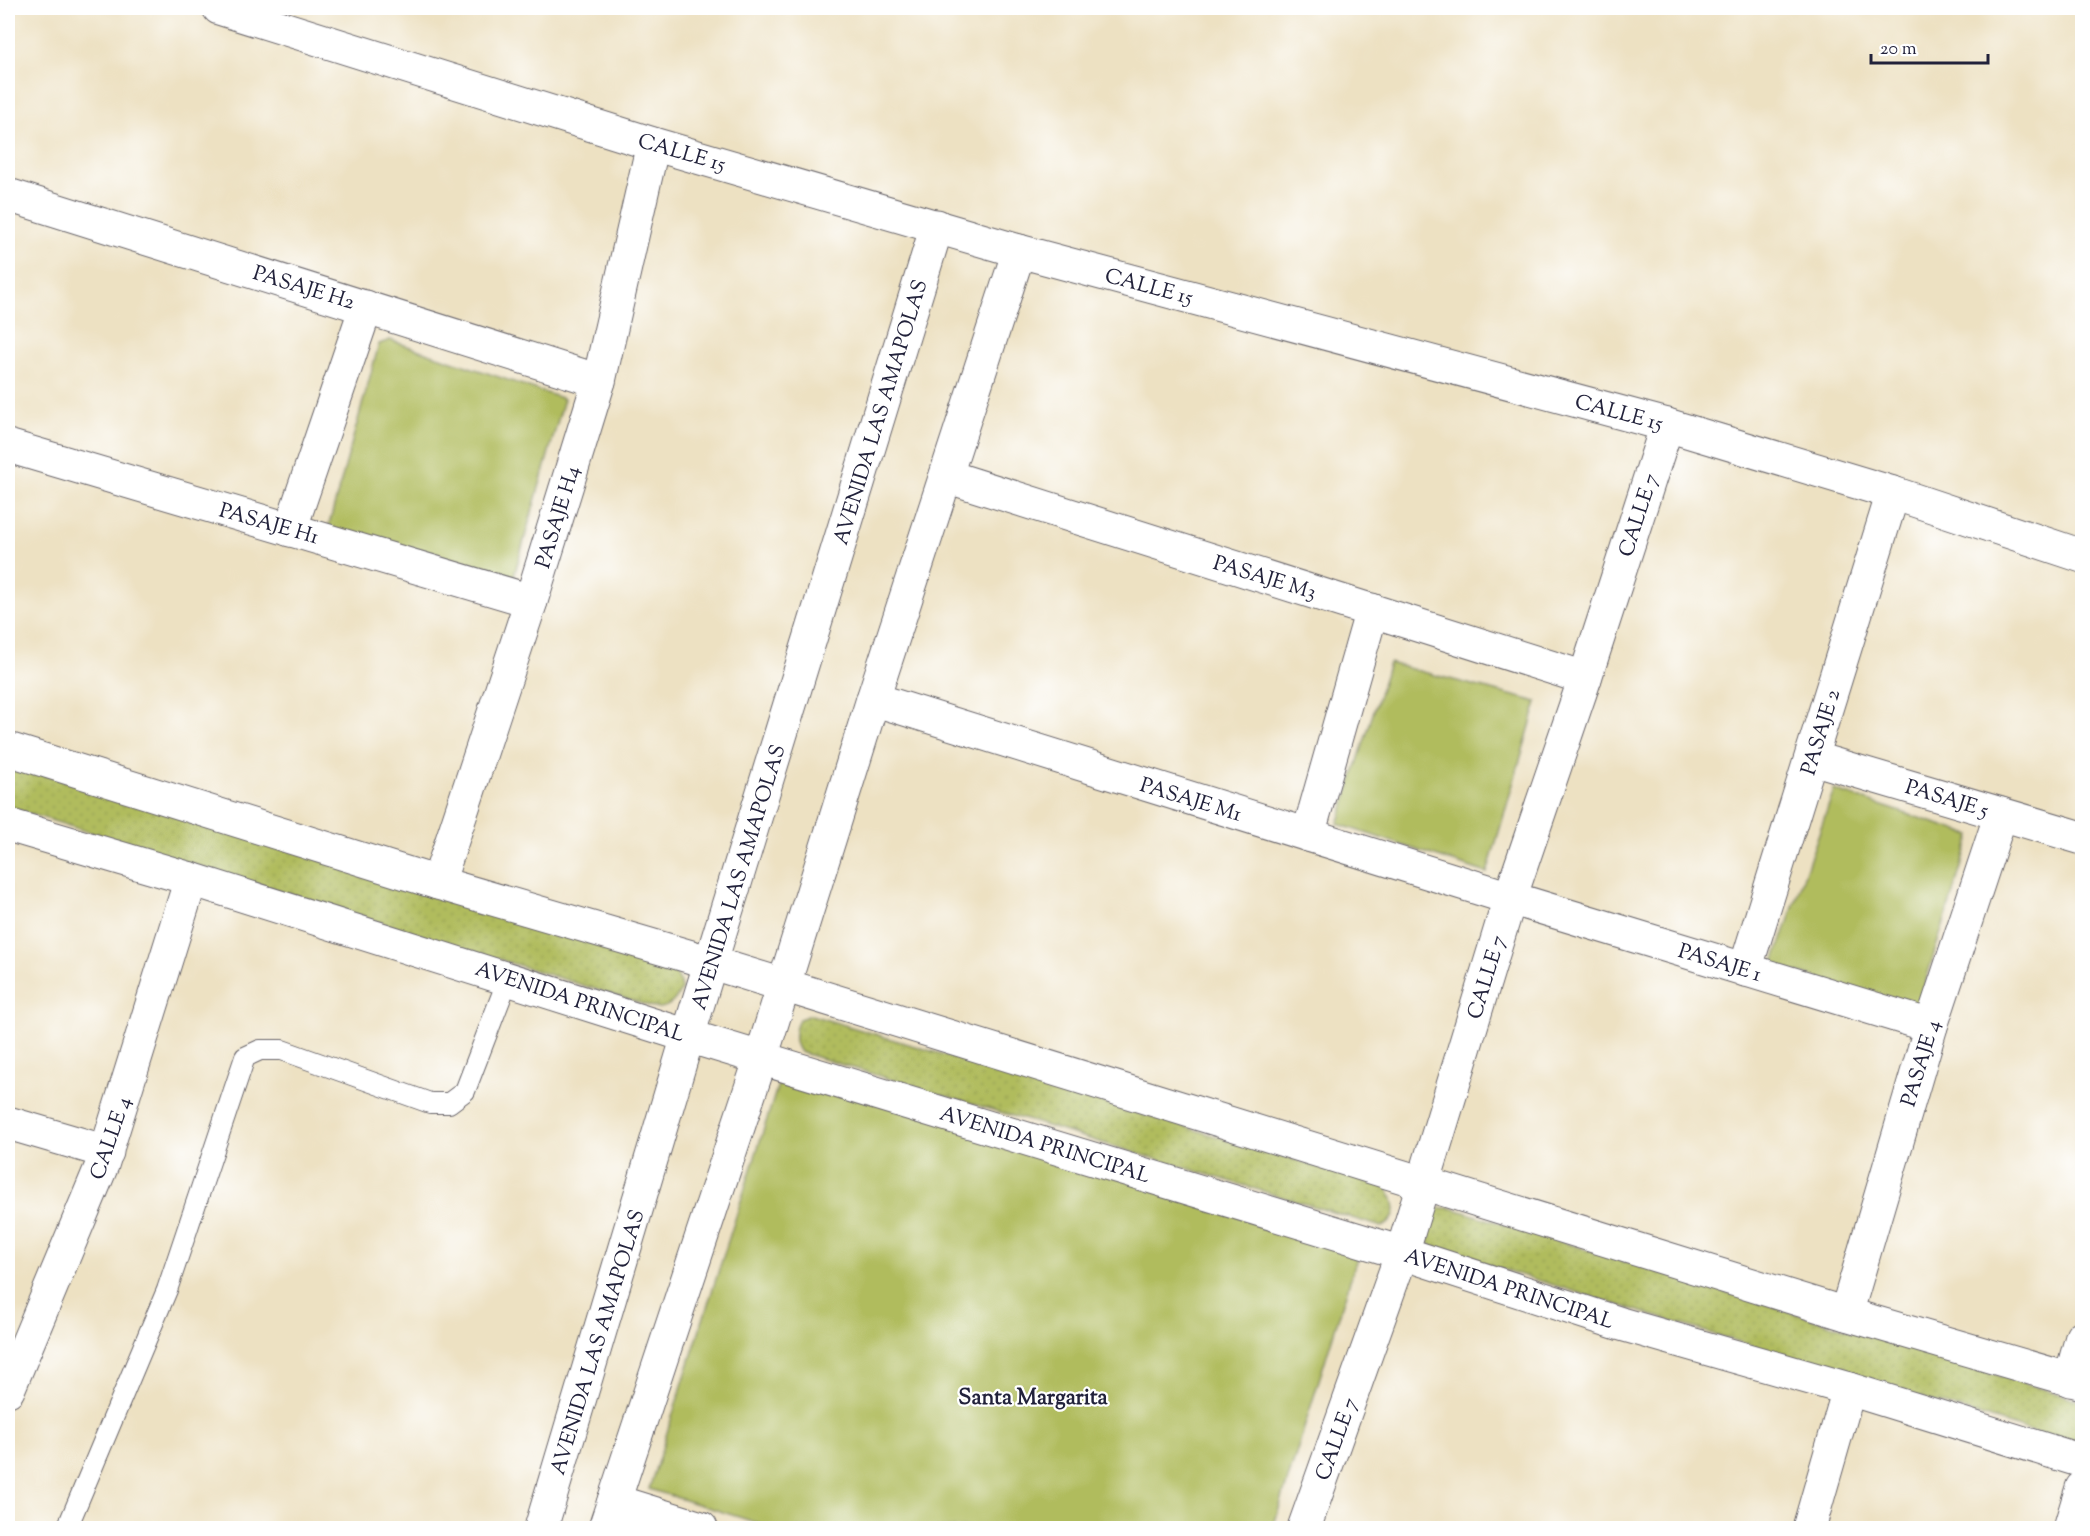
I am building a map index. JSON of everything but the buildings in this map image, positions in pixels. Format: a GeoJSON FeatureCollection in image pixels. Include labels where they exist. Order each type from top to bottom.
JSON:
{"type":"FeatureCollection","features":[{"type":"Feature","properties":{"kind":"street","name":"CALLE 15"},"geometry":{"type":"LineString","coordinates":[[219,8],[653,144],[1019,251],[1667,425],[1893,494],[2082,556]]}},
{"type":"Feature","properties":{"kind":"street","name":"PASAJE H4"},"geometry":{"type":"LineString","coordinates":[[438,883],[531,601],[599,381],[653,144]]}},
{"type":"Feature","properties":{"kind":"street","name":"PASAJE H2"},"geometry":{"type":"LineString","coordinates":[[8,195],[599,381]]}},
{"type":"Feature","properties":{"kind":"street","name":"AVENIDA LAS AMAPOLAS"},"geometry":{"type":"LineString","coordinates":[[542,1528],[688,1036],[937,226]]}},
{"type":"Feature","properties":{"kind":"street"},"geometry":{"type":"LineString","coordinates":[[701,1528],[609,1514],[761,1058],[873,699],[1019,251]]}},
{"type":"Feature","properties":{"kind":"street"},"geometry":{"type":"LineString","coordinates":[[290,530],[366,307]]}},
{"type":"Feature","properties":{"kind":"street","name":"CALLE 7"},"geometry":{"type":"LineString","coordinates":[[1314,1526],[1425,1182],[1510,898],[1585,678],[1667,425]]}},
{"type":"Feature","properties":{"kind":"street","name":"PASAJE H1"},"geometry":{"type":"LineString","coordinates":[[8,446],[531,601]]}},
{"type":"Feature","properties":{"kind":"street","name":"PASAJE M3"},"geometry":{"type":"LineString","coordinates":[[946,476],[1585,678]]}},
{"type":"Feature","properties":{"kind":"street","name":"PASAJE 2"},"geometry":{"type":"LineString","coordinates":[[1745,970],[1893,494]]}},
{"type":"Feature","properties":{"kind":"street"},"geometry":{"type":"LineString","coordinates":[[1308,835],[1372,610]]}},
{"type":"Feature","properties":{"kind":"street","name":"PASAJE M1"},"geometry":{"type":"LineString","coordinates":[[873,699],[1510,898]]}},
{"type":"Feature","properties":{"kind":"street"},"geometry":{"type":"LineString","coordinates":[[8,749],[438,883],[712,963],[1425,1182],[1846,1314],[2076,1382],[2082,1337]]}},
{"type":"Feature","properties":{"kind":"street","name":"PASAJE 5"},"geometry":{"type":"LineString","coordinates":[[1812,758],[2082,838]]}},
{"type":"Feature","properties":{"kind":"street","name":"PASAJE 4"},"geometry":{"type":"LineString","coordinates":[[1846,1314],[1931,1026],[2001,814]]}},
{"type":"Feature","properties":{"kind":"street","name":"AVENIDA PRINCIPAL"},"geometry":{"type":"LineString","coordinates":[[8,825],[191,879],[688,1036],[1402,1253],[1621,1324],[1849,1389],[2082,1461]]}},
{"type":"Feature","properties":{"kind":"street","name":"CALLE 4"},"geometry":{"type":"LineString","coordinates":[[8,1390],[107,1152],[191,879]]}},
{"type":"Feature","properties":{"kind":"street","name":"PASAJE 1"},"geometry":{"type":"LineString","coordinates":[[1510,898],[1931,1026]]}},
{"type":"Feature","properties":{"kind":"street"},"geometry":{"type":"LineString","coordinates":[[8,1123],[107,1152]]}},
{"type":"Feature","properties":{"kind":"street"},"geometry":{"type":"LineString","coordinates":[[1809,1528],[1849,1389]]}},
{"type":"Feature","properties":{"kind":"street"},"geometry":{"type":"LineString","coordinates":[[2070,1528],[2082,1488]]}},
{"type":"Feature","properties":{"kind":"lane"},"geometry":{"type":"LineString","coordinates":[[67,1528],[167,1290],[245,1057],[260,1050],[282,1050],[430,1103],[448,1103],[465,1091],[508,979]]}},
{"type":"Feature","properties":{"kind":"green space"},"geometry":{"type":"Polygon","coordinates":[[[390,340],[564,399],[512,583],[328,528],[379,344],[390,340]]]}},
{"type":"Feature","properties":{"kind":"green space"},"geometry":{"type":"Polygon","coordinates":[[[1389,663],[1537,702],[1487,873],[1338,824],[1389,663]]]}},
{"type":"Feature","properties":{"kind":"green space"},"geometry":{"type":"Polygon","coordinates":[[[8,763],[659,964],[675,973],[681,990],[671,1003],[656,1008],[8,807],[8,763]]]}},
{"type":"Feature","properties":{"kind":"green space"},"geometry":{"type":"Polygon","coordinates":[[[1834,790],[1971,835],[1917,1009],[1773,965],[1834,790]]]}},
{"type":"Feature","properties":{"kind":"green space"},"geometry":{"type":"Polygon","coordinates":[[[811,1015],[1386,1187],[1394,1203],[1394,1214],[1388,1224],[1382,1227],[800,1052],[795,1040],[796,1027],[799,1019],[811,1015]]]}},
{"type":"Feature","properties":{"kind":"green space"},"geometry":{"type":"Polygon","coordinates":[[[782,1072],[1362,1242],[1273,1528],[774,1528],[649,1489],[782,1072]]]}},
{"type":"Feature","properties":{"kind":"green space"},"geometry":{"type":"Polygon","coordinates":[[[1441,1208],[1451,1208],[2082,1401],[2082,1447],[1433,1248],[1425,1234],[1426,1217],[1441,1208]]]}},
{"type":"Feature","properties":{"kind":"district","name":"Santa Margarita"},"geometry":{"type":"Point","coordinates":[1033,1396]}}]}
